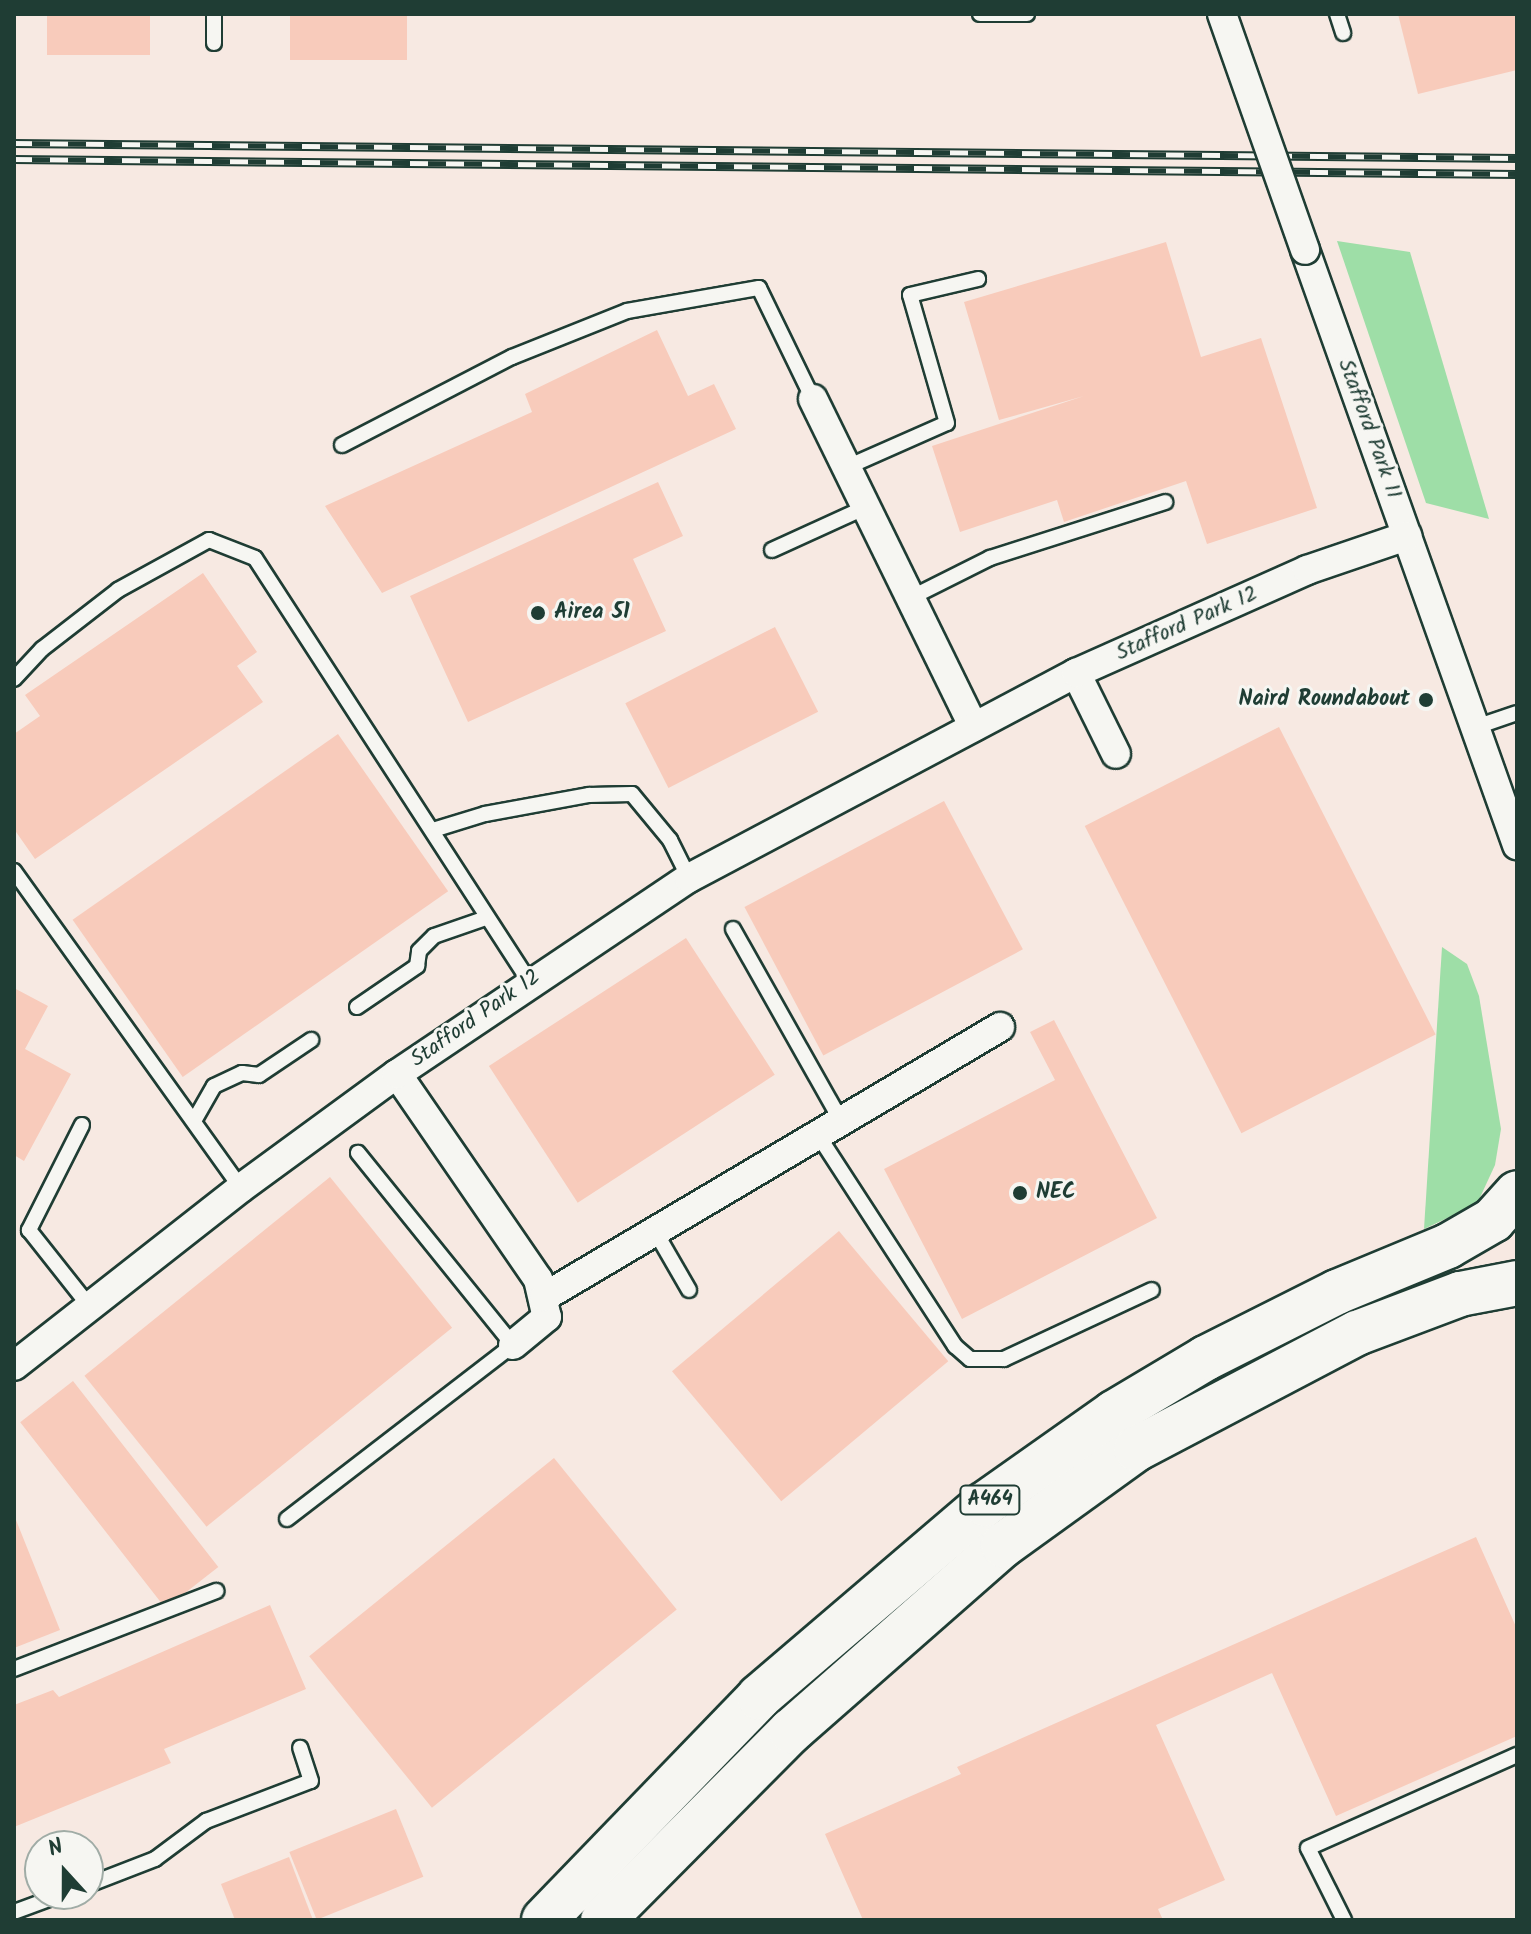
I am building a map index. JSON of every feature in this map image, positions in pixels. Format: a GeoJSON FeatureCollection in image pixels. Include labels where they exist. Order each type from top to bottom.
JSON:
{"type":"FeatureCollection","features":[{"type":"Feature","properties":{"kind":"highway","name":"A464"},"geometry":{"type":"LineString","coordinates":[[544,1920],[759,1697],[985,1504],[1114,1413],[1206,1358],[1337,1292],[1448,1246],[1493,1220],[1517,1193]]}},
{"type":"Feature","properties":{"kind":"highway","name":"A464"},"geometry":{"type":"LineString","coordinates":[[603,1920],[791,1731],[1003,1545],[1136,1449],[1357,1333],[1460,1294],[1517,1283]]}},
{"type":"Feature","properties":{"kind":"street","name":"Stafford Park 11"},"geometry":{"type":"LineString","coordinates":[[1222,14],[1517,845]]}},
{"type":"Feature","properties":{"kind":"street"},"geometry":{"type":"LineString","coordinates":[[813,399],[908,600],[974,727]]}},
{"type":"Feature","properties":{"kind":"street","name":"Stafford Park 12"},"geometry":{"type":"LineString","coordinates":[[14,1366],[241,1188],[397,1074],[529,981],[689,878],[1076,673],[1307,570],[1407,536]]}},
{"type":"Feature","properties":{"kind":"street"},"geometry":{"type":"LineString","coordinates":[[1076,673],[1116,754]]}},
{"type":"Feature","properties":{"kind":"street"},"geometry":{"type":"LineString","coordinates":[[544,1297],[1000,1027]]}},
{"type":"Feature","properties":{"kind":"street"},"geometry":{"type":"LineString","coordinates":[[397,1074],[538,1279],[547,1317],[513,1345]]}},
{"type":"Feature","properties":{"kind":"lane"},"geometry":{"type":"LineString","coordinates":[[214,14],[214,43]]}},
{"type":"Feature","properties":{"kind":"lane"},"geometry":{"type":"LineString","coordinates":[[980,14],[1027,14]]}},
{"type":"Feature","properties":{"kind":"lane"},"geometry":{"type":"LineString","coordinates":[[1337,14],[1343,33]]}},
{"type":"Feature","properties":{"kind":"lane"},"geometry":{"type":"LineString","coordinates":[[844,468],[947,423],[910,295],[978,279]]}},
{"type":"Feature","properties":{"kind":"lane"},"geometry":{"type":"LineString","coordinates":[[342,445],[512,357],[627,311],[759,288],[813,399]]}},
{"type":"Feature","properties":{"kind":"lane"},"geometry":{"type":"LineString","coordinates":[[908,600],[990,558],[1165,502]]}},
{"type":"Feature","properties":{"kind":"lane"},"geometry":{"type":"LineString","coordinates":[[772,550],[864,508]]}},
{"type":"Feature","properties":{"kind":"lane"},"geometry":{"type":"LineString","coordinates":[[14,679],[42,649],[118,590],[209,540],[255,558],[529,981]]}},
{"type":"Feature","properties":{"kind":"lane"},"geometry":{"type":"LineString","coordinates":[[1473,728],[1517,713]]}},
{"type":"Feature","properties":{"kind":"lane"},"geometry":{"type":"LineString","coordinates":[[433,830],[485,814],[589,795],[632,794],[670,840],[689,878]]}},
{"type":"Feature","properties":{"kind":"lane"},"geometry":{"type":"LineString","coordinates":[[14,871],[241,1188]]}},
{"type":"Feature","properties":{"kind":"lane"},"geometry":{"type":"LineString","coordinates":[[357,1007],[417,966],[419,951],[434,936],[486,918]]}},
{"type":"Feature","properties":{"kind":"lane"},"geometry":{"type":"LineString","coordinates":[[733,929],[829,1128],[955,1346],[970,1359],[1004,1359],[1152,1290]]}},
{"type":"Feature","properties":{"kind":"lane"},"geometry":{"type":"LineString","coordinates":[[194,1121],[214,1086],[242,1073],[259,1075],[311,1040]]}},
{"type":"Feature","properties":{"kind":"lane"},"geometry":{"type":"LineString","coordinates":[[82,1125],[29,1230],[90,1307]]}},
{"type":"Feature","properties":{"kind":"lane"},"geometry":{"type":"LineString","coordinates":[[287,1519],[513,1345],[358,1153]]}},
{"type":"Feature","properties":{"kind":"lane"},"geometry":{"type":"LineString","coordinates":[[655,1231],[689,1290]]}},
{"type":"Feature","properties":{"kind":"lane"},"geometry":{"type":"LineString","coordinates":[[14,1669],[216,1591]]}},
{"type":"Feature","properties":{"kind":"lane"},"geometry":{"type":"LineString","coordinates":[[104,1879],[155,1859],[206,1821],[311,1781],[300,1748]]}},
{"type":"Feature","properties":{"kind":"lane"},"geometry":{"type":"LineString","coordinates":[[1344,1920],[1308,1848],[1517,1755]]}},
{"type":"Feature","properties":{"kind":"green space"},"geometry":{"type":"Polygon","coordinates":[[[1337,241],[1410,252],[1489,519],[1426,503],[1337,241]]]}},
{"type":"Feature","properties":{"kind":"green space"},"geometry":{"type":"Polygon","coordinates":[[[1442,947],[1467,964],[1479,996],[1501,1129],[1495,1165],[1477,1204],[1424,1229],[1442,947]]]}},
{"type":"Feature","properties":{"kind":"building"},"geometry":{"type":"Polygon","coordinates":[[[47,14],[150,14],[150,55],[47,55],[47,14]]]}},
{"type":"Feature","properties":{"kind":"building"},"geometry":{"type":"Polygon","coordinates":[[[290,14],[407,14],[407,60],[290,60],[290,14]]]}},
{"type":"Feature","properties":{"kind":"building"},"geometry":{"type":"Polygon","coordinates":[[[1398,14],[1517,14],[1517,70],[1418,94],[1398,14]]]}},
{"type":"Feature","properties":{"kind":"building"},"geometry":{"type":"Polygon","coordinates":[[[1166,242],[1201,357],[1261,338],[1317,508],[1207,544],[1186,481],[1064,522],[1057,500],[960,532],[932,446],[1084,396],[999,420],[964,302],[1166,242]]]}},
{"type":"Feature","properties":{"kind":"building"},"geometry":{"type":"Polygon","coordinates":[[[657,330],[688,396],[714,384],[736,429],[382,593],[325,506],[532,412],[525,394],[657,330]]]}},
{"type":"Feature","properties":{"kind":"building","name":"Airea 51"},"geometry":{"type":"Polygon","coordinates":[[[658,482],[683,536],[633,559],[666,631],[468,722],[410,596],[658,482]]]}},
{"type":"Feature","properties":{"kind":"building"},"geometry":{"type":"Polygon","coordinates":[[[203,573],[257,652],[237,666],[263,702],[35,859],[14,829],[14,734],[40,716],[25,695],[203,573]]]}},
{"type":"Feature","properties":{"kind":"building"},"geometry":{"type":"Polygon","coordinates":[[[775,627],[818,712],[668,788],[625,703],[775,627]]]}},
{"type":"Feature","properties":{"kind":"building"},"geometry":{"type":"Polygon","coordinates":[[[1279,727],[1436,1034],[1241,1133],[1085,826],[1279,727]]]}},
{"type":"Feature","properties":{"kind":"building"},"geometry":{"type":"Polygon","coordinates":[[[338,734],[448,891],[183,1077],[73,920],[338,734]]]}},
{"type":"Feature","properties":{"kind":"building"},"geometry":{"type":"Polygon","coordinates":[[[944,801],[1023,949],[823,1055],[744,907],[944,801]]]}},
{"type":"Feature","properties":{"kind":"building"},"geometry":{"type":"Polygon","coordinates":[[[686,938],[775,1075],[578,1203],[489,1066],[686,938]]]}},
{"type":"Feature","properties":{"kind":"building"},"geometry":{"type":"Polygon","coordinates":[[[14,988],[48,1006],[25,1049],[71,1074],[24,1161],[14,1155],[14,988]]]}},
{"type":"Feature","properties":{"kind":"building","name":"NEC"},"geometry":{"type":"Polygon","coordinates":[[[1054,1020],[1157,1218],[962,1319],[884,1169],[1055,1080],[1030,1032],[1054,1020]]]}},
{"type":"Feature","properties":{"kind":"building"},"geometry":{"type":"Polygon","coordinates":[[[330,1177],[452,1328],[207,1527],[84,1376],[330,1177]]]}},
{"type":"Feature","properties":{"kind":"building"},"geometry":{"type":"Polygon","coordinates":[[[839,1231],[948,1361],[781,1501],[672,1371],[839,1231]]]}},
{"type":"Feature","properties":{"kind":"building"},"geometry":{"type":"Polygon","coordinates":[[[73,1381],[218,1567],[165,1608],[20,1422],[73,1381]]]}},
{"type":"Feature","properties":{"kind":"building"},"geometry":{"type":"Polygon","coordinates":[[[554,1458],[677,1610],[432,1808],[309,1656],[554,1458]]]}},
{"type":"Feature","properties":{"kind":"building"},"geometry":{"type":"Polygon","coordinates":[[[14,1515],[60,1630],[14,1648],[14,1515]]]}},
{"type":"Feature","properties":{"kind":"building"},"geometry":{"type":"Polygon","coordinates":[[[1476,1537],[1517,1629],[1517,1736],[1336,1816],[1272,1673],[1156,1725],[1225,1880],[1158,1909],[1163,1920],[863,1920],[825,1834],[961,1774],[957,1767],[1476,1537]]]}},
{"type":"Feature","properties":{"kind":"building"},"geometry":{"type":"Polygon","coordinates":[[[270,1605],[306,1689],[164,1749],[171,1763],[14,1827],[14,1705],[53,1690],[59,1697],[270,1605]]]}},
{"type":"Feature","properties":{"kind":"building"},"geometry":{"type":"Polygon","coordinates":[[[396,1809],[423,1877],[317,1920],[289,1852],[396,1809]]]}},
{"type":"Feature","properties":{"kind":"building"},"geometry":{"type":"Polygon","coordinates":[[[289,1857],[313,1920],[235,1920],[221,1884],[289,1857]]]}},
{"type":"Feature","properties":{"kind":"railway"},"geometry":{"type":"LineString","coordinates":[[14,143],[1517,158]]}},
{"type":"Feature","properties":{"kind":"railway"},"geometry":{"type":"LineString","coordinates":[[14,159],[1517,174]]}},
{"type":"Feature","properties":{"kind":"place","name":"Airea 51"},"geometry":{"type":"Point","coordinates":[538,613]}},
{"type":"Feature","properties":{"kind":"place","name":"Naird Roundabout"},"geometry":{"type":"Point","coordinates":[1426,700]}},
{"type":"Feature","properties":{"kind":"place","name":"NEC"},"geometry":{"type":"Point","coordinates":[1020,1193]}}]}
